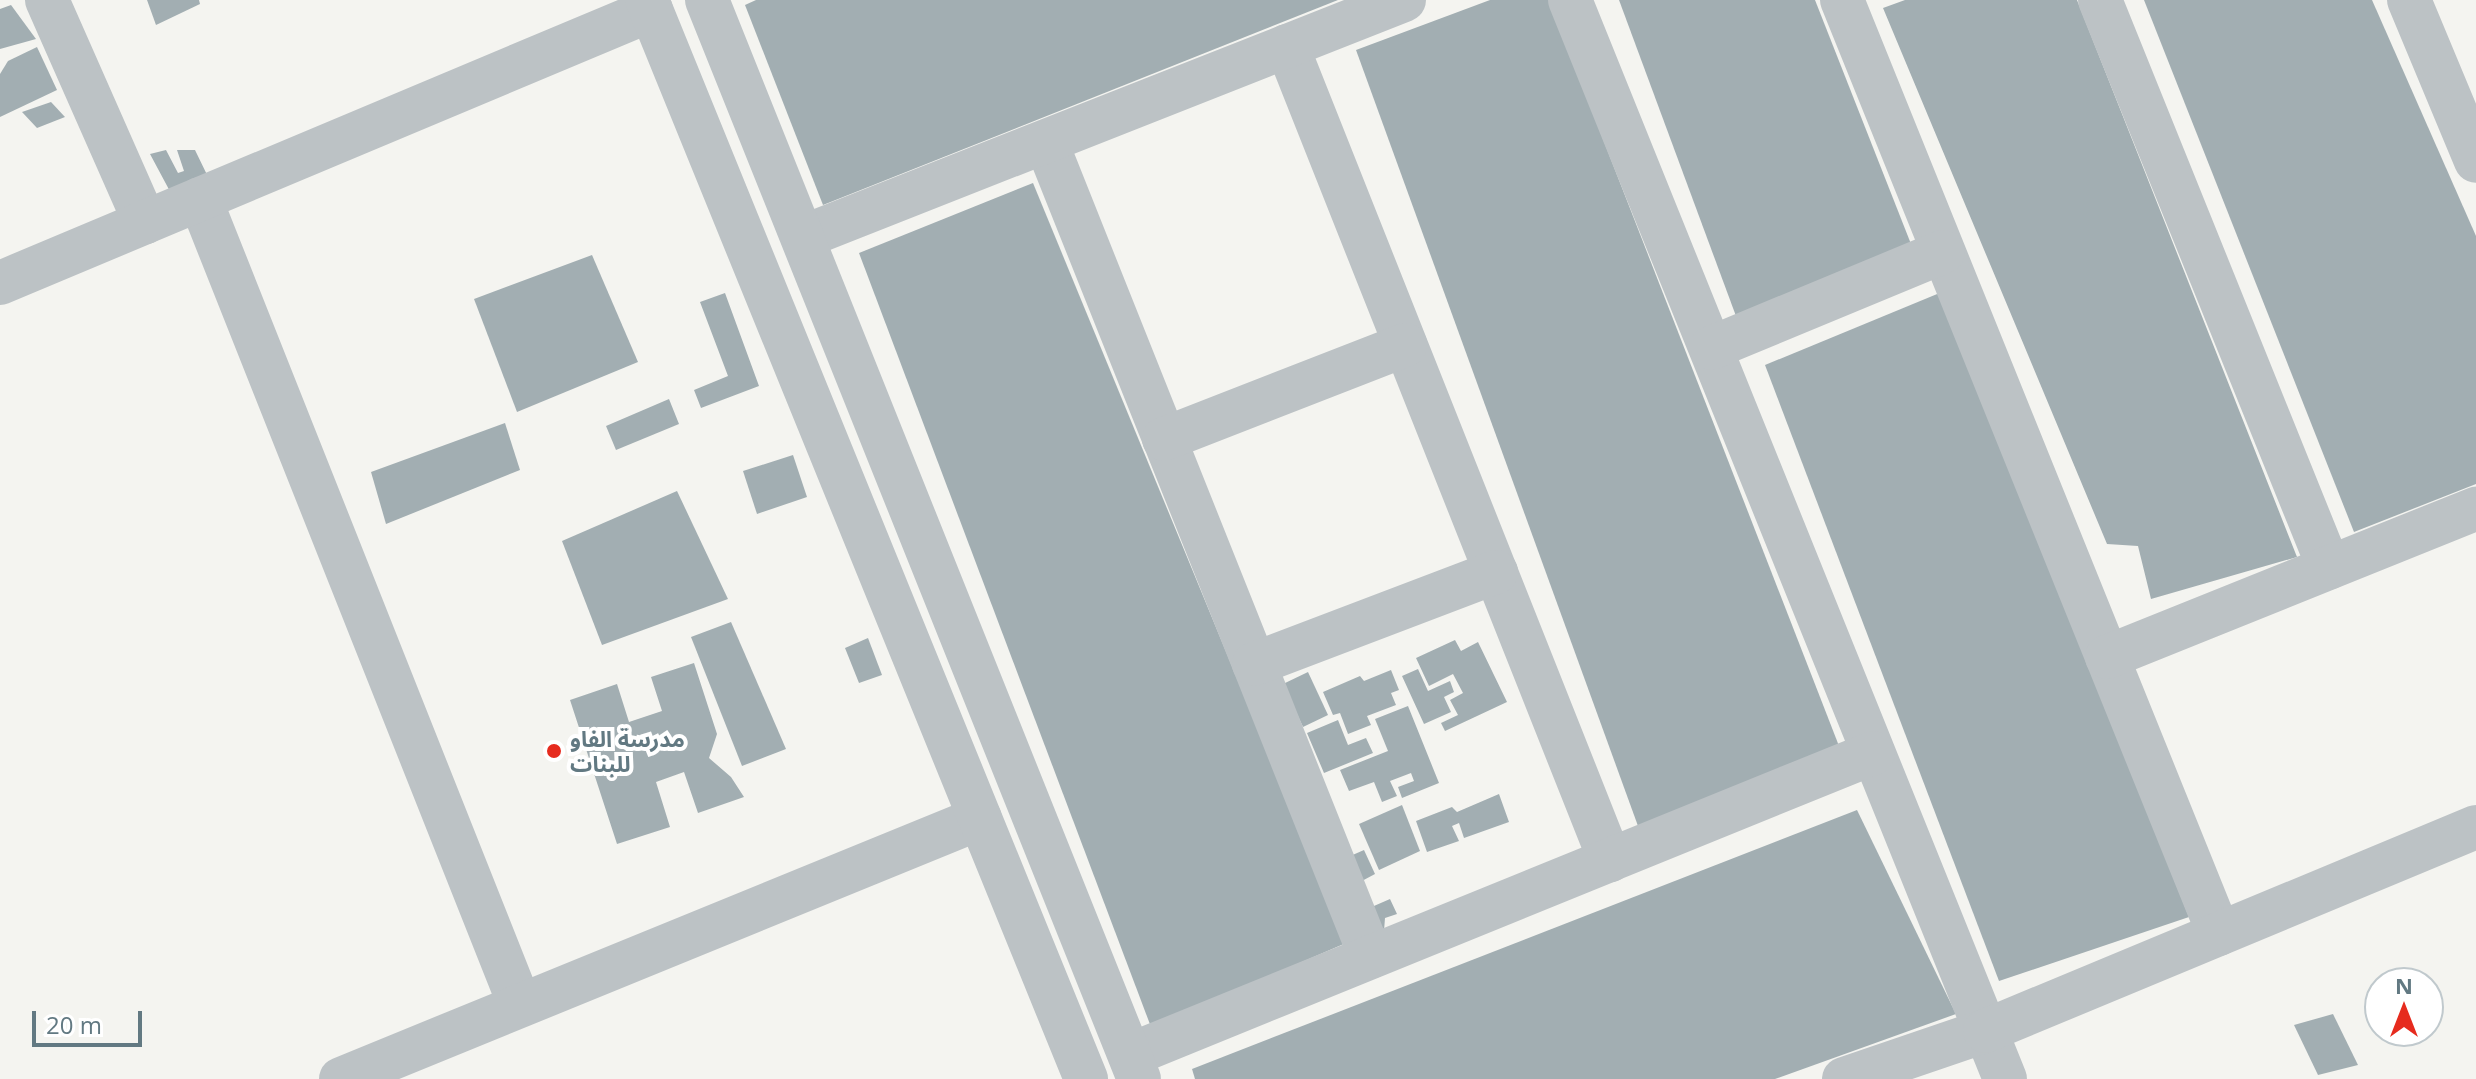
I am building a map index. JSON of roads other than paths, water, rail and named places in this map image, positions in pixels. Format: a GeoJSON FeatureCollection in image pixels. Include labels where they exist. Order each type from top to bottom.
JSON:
{"type":"FeatureCollection","features":[{"type":"Feature","properties":{"kind":"street"},"geometry":{"type":"LineString","coordinates":[[47,0],[145,222]]}},
{"type":"Feature","properties":{"kind":"street"},"geometry":{"type":"LineString","coordinates":[[707,0],[1135,1067],[1371,957],[1873,753]]}},
{"type":"Feature","properties":{"kind":"street"},"geometry":{"type":"LineString","coordinates":[[803,237],[1404,0]]}},
{"type":"Feature","properties":{"kind":"street"},"geometry":{"type":"LineString","coordinates":[[1570,0],[2005,1079]]}},
{"type":"Feature","properties":{"kind":"street"},"geometry":{"type":"LineString","coordinates":[[1842,0],[2219,934]]}},
{"type":"Feature","properties":{"kind":"street"},"geometry":{"type":"LineString","coordinates":[[2100,0],[2329,568]]}},
{"type":"Feature","properties":{"kind":"street"},"geometry":{"type":"LineString","coordinates":[[2409,0],[2463,92],[2476,161]]}},
{"type":"Feature","properties":{"kind":"street"},"geometry":{"type":"LineString","coordinates":[[0,283],[649,5],[1086,1079]]}},
{"type":"Feature","properties":{"kind":"street"},"geometry":{"type":"LineString","coordinates":[[1287,46],[1610,860]]}},
{"type":"Feature","properties":{"kind":"street"},"geometry":{"type":"LineString","coordinates":[[1046,142],[1371,957]]}},
{"type":"Feature","properties":{"kind":"street"},"geometry":{"type":"LineString","coordinates":[[200,199],[520,1005]]}},
{"type":"Feature","properties":{"kind":"street"},"geometry":{"type":"LineString","coordinates":[[1711,348],[1943,252]]}},
{"type":"Feature","properties":{"kind":"street"},"geometry":{"type":"LineString","coordinates":[[1164,439],[1405,345]]}},
{"type":"Feature","properties":{"kind":"street"},"geometry":{"type":"LineString","coordinates":[[2107,657],[2476,509]]}},
{"type":"Feature","properties":{"kind":"street"},"geometry":{"type":"LineString","coordinates":[[1254,664],[1496,572]]}},
{"type":"Feature","properties":{"kind":"street"},"geometry":{"type":"LineString","coordinates":[[341,1079],[980,818]]}},
{"type":"Feature","properties":{"kind":"street"},"geometry":{"type":"LineString","coordinates":[[1844,1079],[1985,1031],[2476,827]]}},
{"type":"Feature","properties":{"kind":"place","name":"مدرسة الفاو للبنات"},"geometry":{"type":"Point","coordinates":[554,751]}}]}
